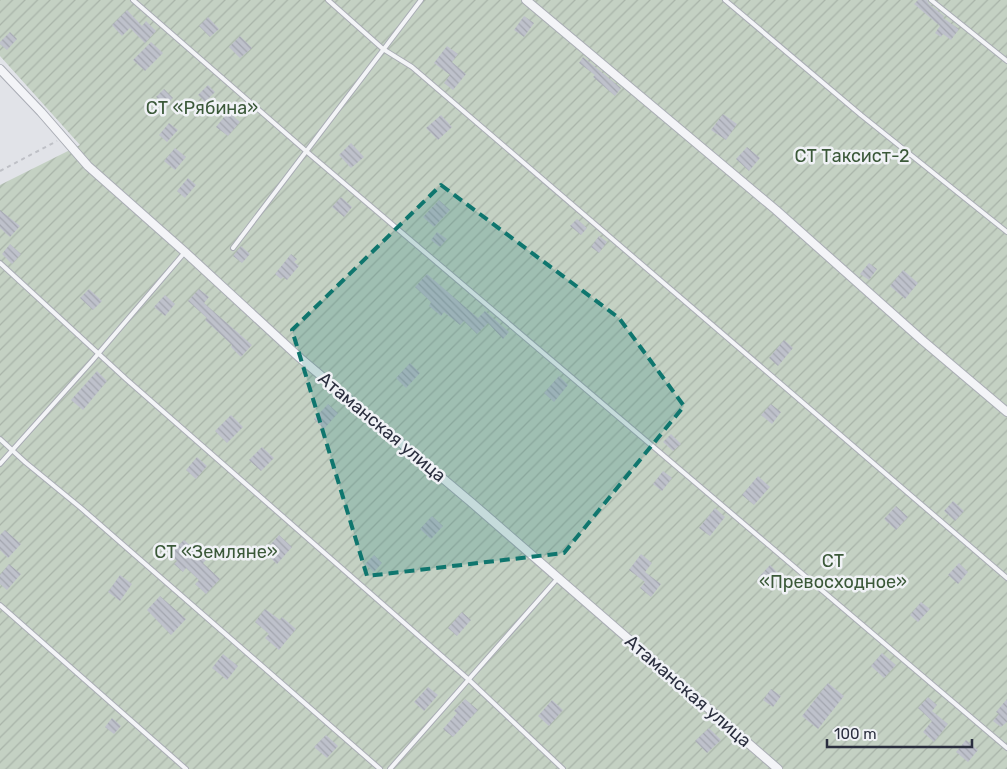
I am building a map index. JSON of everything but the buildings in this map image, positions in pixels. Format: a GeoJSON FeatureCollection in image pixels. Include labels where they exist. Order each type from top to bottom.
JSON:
{"type":"FeatureCollection","features":[{"type":"Feature","properties":{"kind":"street"},"geometry":{"type":"LineString","coordinates":[[526,0],[776,210],[922,340],[1007,412]]}},
{"type":"Feature","properties":{"kind":"street","name":"Атаманская улица"},"geometry":{"type":"LineString","coordinates":[[0,69],[88,166],[300,358],[778,769]]}},
{"type":"Feature","properties":{"kind":"lane"},"geometry":{"type":"LineString","coordinates":[[133,0],[306,151],[1007,748]]}},
{"type":"Feature","properties":{"kind":"lane"},"geometry":{"type":"LineString","coordinates":[[328,0],[383,49],[412,67],[1007,578]]}},
{"type":"Feature","properties":{"kind":"lane"},"geometry":{"type":"LineString","coordinates":[[233,248],[421,0]]}},
{"type":"Feature","properties":{"kind":"lane"},"geometry":{"type":"LineString","coordinates":[[725,0],[853,108],[1007,232]]}},
{"type":"Feature","properties":{"kind":"lane"},"geometry":{"type":"LineString","coordinates":[[932,0],[1007,62]]}},
{"type":"Feature","properties":{"kind":"lane"},"geometry":{"type":"LineString","coordinates":[[0,464],[92,361],[185,252]]}},
{"type":"Feature","properties":{"kind":"lane"},"geometry":{"type":"LineString","coordinates":[[0,263],[126,379],[468,679],[563,769]]}},
{"type":"Feature","properties":{"kind":"lane"},"geometry":{"type":"LineString","coordinates":[[0,439],[380,769]]}},
{"type":"Feature","properties":{"kind":"lane"},"geometry":{"type":"LineString","coordinates":[[390,769],[558,578]]}},
{"type":"Feature","properties":{"kind":"lane"},"geometry":{"type":"LineString","coordinates":[[0,606],[186,769]]}},
{"type":"Feature","properties":{"kind":"path"},"geometry":{"type":"LineString","coordinates":[[0,171],[63,138]]}},
{"type":"Feature","properties":{"kind":"highlighted area"},"geometry":{"type":"Polygon","coordinates":[[[441,185],[619,318],[684,406],[564,553],[367,576],[292,330],[441,185]]]}},
{"type":"Feature","properties":{"kind":"green space"},"geometry":{"type":"Polygon","coordinates":[[[0,0],[1007,0],[1007,769],[0,769],[0,185],[80,145],[0,56],[0,0]]]}},
{"type":"Feature","properties":{"kind":"park label","name":"СТ «Рябина»"},"geometry":{"type":"Point","coordinates":[202,108]}},
{"type":"Feature","properties":{"kind":"park label","name":"СТ Таксист-2"},"geometry":{"type":"Point","coordinates":[852,156]}},
{"type":"Feature","properties":{"kind":"park label","name":"СТ «Земляне»"},"geometry":{"type":"Point","coordinates":[216,552]}},
{"type":"Feature","properties":{"kind":"park label","name":"СТ «Превосходное»"},"geometry":{"type":"Point","coordinates":[833,571]}}]}
